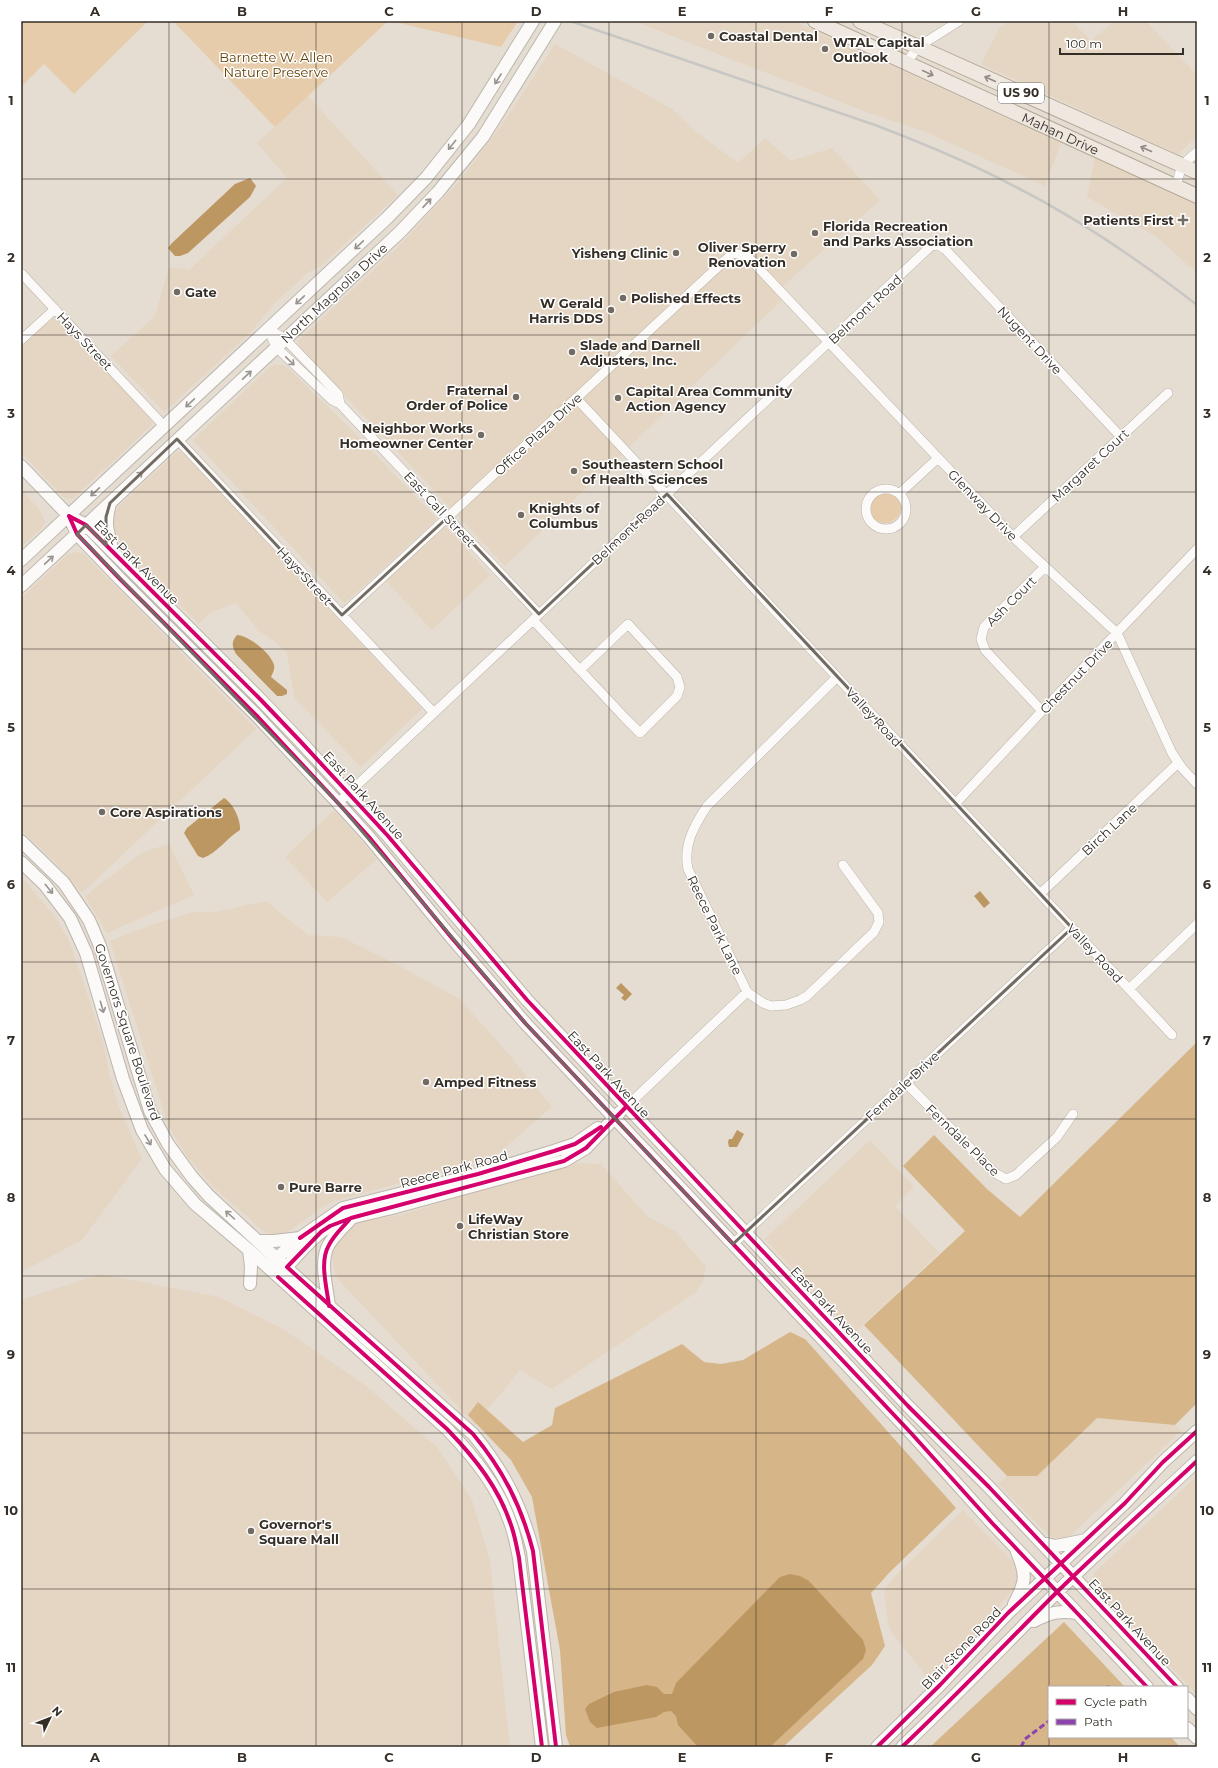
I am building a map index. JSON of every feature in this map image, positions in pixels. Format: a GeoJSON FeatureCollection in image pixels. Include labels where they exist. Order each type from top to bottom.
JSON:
{"type":"FeatureCollection","features":[{"type":"Feature","properties":{"kind":"main road","name":"North Magnolia Drive"},"geometry":{"type":"LineString","coordinates":[[21,560],[388,218],[426,178],[476,114],[533,21]]}},
{"type":"Feature","properties":{"kind":"main road","name":"North Magnolia Drive"},"geometry":{"type":"LineString","coordinates":[[21,586],[400,232],[438,192],[483,138],[555,21]]}},
{"type":"Feature","properties":{"kind":"main road","name":"Mahan Drive"},"geometry":{"type":"LineString","coordinates":[[815,21],[1197,196]]}},
{"type":"Feature","properties":{"kind":"main road","name":"Mahan Drive"},"geometry":{"type":"LineString","coordinates":[[860,21],[1197,172]]}},
{"type":"Feature","properties":{"kind":"main road"},"geometry":{"type":"LineString","coordinates":[[1041,124],[1052,106]]}},
{"type":"Feature","properties":{"kind":"main road"},"geometry":{"type":"LineString","coordinates":[[476,114],[491,125]]}},
{"type":"Feature","properties":{"kind":"main road"},"geometry":{"type":"LineString","coordinates":[[388,218],[400,232]]}},
{"type":"Feature","properties":{"kind":"main road","name":"East Park Avenue"},"geometry":{"type":"LineString","coordinates":[[21,466],[68,516],[77,534],[120,579],[258,716],[369,837],[479,970],[526,1024],[911,1433],[1015,1547],[1146,1686]]}},
{"type":"Feature","properties":{"kind":"main road"},"geometry":{"type":"LineString","coordinates":[[110,503],[106,517],[106,527],[114,553]]}},
{"type":"Feature","properties":{"kind":"main road","name":"East Park Avenue"},"geometry":{"type":"LineString","coordinates":[[68,516],[86,525],[261,700],[349,793],[407,858],[527,1000],[626,1107],[908,1406],[1074,1576],[1176,1686]]}},
{"type":"Feature","properties":{"kind":"main road","name":"Governors Square Boulevard"},"geometry":{"type":"LineString","coordinates":[[21,841],[64,884],[88,919],[100,946],[150,1111],[168,1144],[195,1180],[209,1196],[276,1258],[457,1418],[490,1454],[507,1481],[526,1523],[533,1551],[556,1747]]}},
{"type":"Feature","properties":{"kind":"main road","name":"Governors Square Boulevard"},"geometry":{"type":"LineString","coordinates":[[21,862],[45,885],[70,918],[86,953],[116,1055],[142,1130],[165,1169],[194,1204],[267,1266],[447,1429],[469,1452],[488,1476],[502,1502],[512,1528],[519,1558],[542,1747]]}},
{"type":"Feature","properties":{"kind":"main road"},"geometry":{"type":"LineString","coordinates":[[74,927],[88,919]]}},
{"type":"Feature","properties":{"kind":"main road"},"geometry":{"type":"LineString","coordinates":[[112,1041],[130,1044]]}},
{"type":"Feature","properties":{"kind":"main road"},"geometry":{"type":"LineString","coordinates":[[116,1055],[130,1044]]}},
{"type":"Feature","properties":{"kind":"main road","name":"Reece Park Road"},"geometry":{"type":"LineString","coordinates":[[287,1267],[321,1232],[330,1226],[351,1218],[564,1161],[586,1148],[626,1107]]}},
{"type":"Feature","properties":{"kind":"main road","name":"Reece Park Road"},"geometry":{"type":"LineString","coordinates":[[276,1258],[300,1238],[343,1208],[478,1174],[563,1148],[575,1144],[615,1118]]}},
{"type":"Feature","properties":{"kind":"main road"},"geometry":{"type":"LineString","coordinates":[[183,1190],[195,1180]]}},
{"type":"Feature","properties":{"kind":"main road"},"geometry":{"type":"LineString","coordinates":[[329,1306],[325,1256],[328,1245],[351,1218]]}},
{"type":"Feature","properties":{"kind":"main road"},"geometry":{"type":"LineString","coordinates":[[259,1241],[300,1238]]}},
{"type":"Feature","properties":{"kind":"main road"},"geometry":{"type":"LineString","coordinates":[[249,1250],[251,1267],[250,1284]]}},
{"type":"Feature","properties":{"kind":"main road"},"geometry":{"type":"LineString","coordinates":[[267,1266],[276,1258]]}},
{"type":"Feature","properties":{"kind":"main road"},"geometry":{"type":"LineString","coordinates":[[278,1277],[287,1267]]}},
{"type":"Feature","properties":{"kind":"main road"},"geometry":{"type":"LineString","coordinates":[[447,1429],[457,1418]]}},
{"type":"Feature","properties":{"kind":"main road","name":"Blair Stone Road"},"geometry":{"type":"LineString","coordinates":[[877,1747],[940,1685],[1008,1614],[1087,1540],[1197,1430]]}},
{"type":"Feature","properties":{"kind":"main road"},"geometry":{"type":"LineString","coordinates":[[902,1747],[953,1699],[1022,1627],[1074,1576],[1193,1465],[1174,1453]]}},
{"type":"Feature","properties":{"kind":"main road"},"geometry":{"type":"LineString","coordinates":[[1042,1543],[1061,1546],[1087,1540]]}},
{"type":"Feature","properties":{"kind":"main road"},"geometry":{"type":"LineString","coordinates":[[1008,1614],[1024,1583],[1024,1569],[1015,1547]]}},
{"type":"Feature","properties":{"kind":"main road"},"geometry":{"type":"LineString","coordinates":[[1022,1627],[1047,1614],[1067,1611],[1077,1613]]}},
{"type":"Feature","properties":{"kind":"main road"},"geometry":{"type":"LineString","coordinates":[[940,1685],[953,1699]]}},
{"type":"Feature","properties":{"kind":"main road"},"geometry":{"type":"LineString","coordinates":[[1188,1699],[1197,1709]]}},
{"type":"Feature","properties":{"kind":"main road"},"geometry":{"type":"LineString","coordinates":[[1188,1729],[1197,1738]]}},
{"type":"Feature","properties":{"kind":"street"},"geometry":{"type":"LineString","coordinates":[[906,63],[918,47],[959,21]]}},
{"type":"Feature","properties":{"kind":"street"},"geometry":{"type":"LineString","coordinates":[[1176,186],[1182,165],[1197,152]]}},
{"type":"Feature","properties":{"kind":"street","name":"Belmont Road"},"geometry":{"type":"LineString","coordinates":[[338,803],[931,246],[938,245]]}},
{"type":"Feature","properties":{"kind":"street","name":"Nugent Drive"},"geometry":{"type":"LineString","coordinates":[[938,245],[945,249],[1121,437]]}},
{"type":"Feature","properties":{"kind":"street","name":"Glenway Drive"},"geometry":{"type":"LineString","coordinates":[[733,253],[747,256],[1013,537],[1116,633],[1172,753],[1178,763],[1197,784]]}},
{"type":"Feature","properties":{"kind":"street","name":"Office Plaza Drive"},"geometry":{"type":"LineString","coordinates":[[342,615],[733,253]]}},
{"type":"Feature","properties":{"kind":"street","name":"Hays Street"},"geometry":{"type":"LineString","coordinates":[[21,273],[165,426]]}},
{"type":"Feature","properties":{"kind":"street"},"geometry":{"type":"LineString","coordinates":[[21,340],[55,309]]}},
{"type":"Feature","properties":{"kind":"street","name":"East Call Street"},"geometry":{"type":"LineString","coordinates":[[268,329],[332,400],[340,404],[448,517],[536,617],[580,670],[640,733],[677,696],[680,687],[677,677],[628,624],[580,670]]}},
{"type":"Feature","properties":{"kind":"street","name":"Margaret Court"},"geometry":{"type":"LineString","coordinates":[[1013,537],[1168,393]]}},
{"type":"Feature","properties":{"kind":"street","name":"Valley Road"},"geometry":{"type":"LineString","coordinates":[[576,398],[1172,1035]]}},
{"type":"Feature","properties":{"kind":"street","name":"Hays Street"},"geometry":{"type":"LineString","coordinates":[[177,440],[434,713]]}},
{"type":"Feature","properties":{"kind":"street"},"geometry":{"type":"LineString","coordinates":[[899,494],[938,458]]}},
{"type":"Feature","properties":{"kind":"street"},"geometry":{"type":"LineString","coordinates":[[885,489],[892,490],[899,494],[905,504],[906,510],[900,523],[893,528],[886,529],[873,524],[868,519],[866,508],[867,501],[871,495],[878,490],[885,489]]}},
{"type":"Feature","properties":{"kind":"street","name":"Chestnut Drive"},"geometry":{"type":"LineString","coordinates":[[955,804],[1197,549]]}},
{"type":"Feature","properties":{"kind":"street","name":"Ash Court"},"geometry":{"type":"LineString","coordinates":[[1042,711],[985,650],[981,639],[984,627],[1045,567]]}},
{"type":"Feature","properties":{"kind":"street","name":"Reece Park Lane"},"geometry":{"type":"LineString","coordinates":[[747,992],[688,869],[686,853],[689,840],[696,822],[707,806],[837,677]]}},
{"type":"Feature","properties":{"kind":"street","name":"Birch Lane"},"geometry":{"type":"LineString","coordinates":[[1040,894],[1178,763]]}},
{"type":"Feature","properties":{"kind":"street"},"geometry":{"type":"LineString","coordinates":[[626,1107],[747,992],[763,1003],[771,1006],[786,1005],[800,1000],[815,989],[874,932],[879,922],[878,912],[843,865]]}},
{"type":"Feature","properties":{"kind":"street"},"geometry":{"type":"LineString","coordinates":[[1129,989],[1197,924]]}},
{"type":"Feature","properties":{"kind":"street","name":"Ferndale Drive"},"geometry":{"type":"LineString","coordinates":[[733,1244],[1072,928]]}},
{"type":"Feature","properties":{"kind":"street","name":"Ferndale Place"},"geometry":{"type":"LineString","coordinates":[[906,1083],[995,1173],[1006,1179],[1016,1175],[1057,1137],[1073,1114]]}},
{"type":"Feature","properties":{"kind":"highlighted area"},"geometry":{"type":"Polygon","coordinates":[[[177,439],[342,615],[448,517],[539,614],[667,494],[1072,928],[733,1244],[526,1024],[338,803],[77,534],[86,525],[106,545],[106,517],[110,503],[177,439]]]}},
{"type":"Feature","properties":{"kind":"shaded area"},"geometry":{"type":"Polygon","coordinates":[[[634,21],[793,21],[1061,143],[1045,186],[926,132],[869,113],[634,21]]]}},
{"type":"Feature","properties":{"kind":"shaded area"},"geometry":{"type":"Polygon","coordinates":[[[1009,21],[1072,21],[1091,41],[1114,21],[1146,21],[1197,75],[1197,137],[1178,154],[981,64],[1000,27],[1009,21]]]}},
{"type":"Feature","properties":{"kind":"shaded area"},"geometry":{"type":"Polygon","coordinates":[[[555,44],[672,109],[696,132],[738,163],[765,138],[791,161],[832,148],[880,200],[775,293],[782,300],[505,566],[301,349],[298,341],[396,249],[457,184],[504,122],[555,44]]]}},
{"type":"Feature","properties":{"kind":"shaded area"},"geometry":{"type":"Polygon","coordinates":[[[308,96],[398,195],[322,265],[307,273],[274,304],[251,332],[164,412],[111,356],[155,316],[169,267],[189,270],[287,178],[257,143],[308,96]]]}},
{"type":"Feature","properties":{"kind":"shaded area"},"geometry":{"type":"Polygon","coordinates":[[[1095,157],[1197,204],[1197,273],[1157,237],[1087,197],[1095,157]]]}},
{"type":"Feature","properties":{"kind":"shaded area"},"geometry":{"type":"Polygon","coordinates":[[[250,178],[256,186],[250,197],[188,253],[175,256],[168,248],[172,243],[235,184],[250,178]]]}},
{"type":"Feature","properties":{"kind":"shaded area"},"geometry":{"type":"Polygon","coordinates":[[[57,318],[61,320],[152,422],[152,425],[72,499],[63,497],[21,452],[21,347],[51,319],[57,318]]]}},
{"type":"Feature","properties":{"kind":"shaded area"},"geometry":{"type":"Polygon","coordinates":[[[282,365],[288,368],[357,435],[436,518],[435,521],[345,603],[193,440],[270,367],[282,365]]]}},
{"type":"Feature","properties":{"kind":"shaded area"},"geometry":{"type":"Polygon","coordinates":[[[178,451],[184,453],[422,709],[361,767],[294,697],[287,653],[274,641],[259,631],[236,603],[211,612],[199,624],[114,535],[114,514],[118,507],[178,451]]]}},
{"type":"Feature","properties":{"kind":"shaded area"},"geometry":{"type":"Polygon","coordinates":[[[21,490],[39,509],[45,521],[42,528],[21,547],[21,490]]]}},
{"type":"Feature","properties":{"kind":"shaded area"},"geometry":{"type":"Polygon","coordinates":[[[446,527],[490,575],[432,630],[386,581],[443,528],[446,527]]]}},
{"type":"Feature","properties":{"kind":"shaded area"},"geometry":{"type":"Polygon","coordinates":[[[75,552],[84,554],[256,729],[82,893],[53,860],[21,830],[21,598],[67,555],[75,552]]]}},
{"type":"Feature","properties":{"kind":"shaded area"},"geometry":{"type":"Polygon","coordinates":[[[237,635],[253,641],[264,650],[274,665],[274,671],[271,677],[287,690],[287,694],[277,696],[236,654],[233,644],[237,635]]]}},
{"type":"Feature","properties":{"kind":"shaded area"},"geometry":{"type":"Polygon","coordinates":[[[224,798],[236,812],[240,830],[213,853],[203,858],[198,856],[184,833],[187,828],[224,798]]]}},
{"type":"Feature","properties":{"kind":"shaded area"},"geometry":{"type":"Polygon","coordinates":[[[334,810],[377,859],[327,902],[285,857],[334,810]]]}},
{"type":"Feature","properties":{"kind":"shaded area"},"geometry":{"type":"Polygon","coordinates":[[[169,844],[194,895],[107,933],[85,896],[143,852],[169,844]]]}},
{"type":"Feature","properties":{"kind":"shaded area"},"geometry":{"type":"Polygon","coordinates":[[[21,877],[54,915],[69,940],[103,1041],[109,1073],[120,1110],[142,1159],[82,1240],[21,1272],[21,877]]]}},
{"type":"Feature","properties":{"kind":"shaded area"},"geometry":{"type":"Polygon","coordinates":[[[980,891],[990,903],[984,908],[974,896],[980,891]]]}},
{"type":"Feature","properties":{"kind":"shaded area"},"geometry":{"type":"Polygon","coordinates":[[[266,901],[308,935],[341,937],[398,965],[459,999],[501,1045],[552,1107],[493,1158],[455,1167],[332,1202],[286,1233],[266,1233],[213,1187],[187,1156],[168,1125],[110,941],[151,925],[194,912],[215,912],[266,901]]]}},
{"type":"Feature","properties":{"kind":"shaded area"},"geometry":{"type":"Polygon","coordinates":[[[621,983],[632,994],[625,1001],[621,998],[624,995],[616,988],[621,983]]]}},
{"type":"Feature","properties":{"kind":"shaded area"},"geometry":{"type":"Polygon","coordinates":[[[1197,1042],[1197,1403],[1175,1425],[1097,1418],[1037,1476],[1007,1476],[864,1325],[965,1231],[903,1166],[934,1135],[987,1189],[1020,1217],[1197,1042]]]}},
{"type":"Feature","properties":{"kind":"shaded area"},"geometry":{"type":"Polygon","coordinates":[[[737,1130],[744,1134],[737,1147],[729,1147],[729,1139],[732,1139],[737,1130]]]}},
{"type":"Feature","properties":{"kind":"shaded area"},"geometry":{"type":"Polygon","coordinates":[[[870,1140],[914,1187],[895,1206],[939,1253],[853,1334],[765,1239],[870,1140]]]}},
{"type":"Feature","properties":{"kind":"shaded area"},"geometry":{"type":"Polygon","coordinates":[[[578,1163],[601,1164],[648,1217],[675,1231],[706,1267],[703,1281],[695,1293],[552,1389],[520,1370],[475,1425],[336,1277],[332,1256],[337,1238],[356,1222],[401,1215],[578,1163]]]}},
{"type":"Feature","properties":{"kind":"shaded area","name":"Governor's Square Mall"},"geometry":{"type":"Polygon","coordinates":[[[101,1274],[219,1297],[283,1329],[365,1385],[437,1447],[472,1500],[490,1561],[510,1747],[21,1747],[21,1300],[101,1274]]]}},
{"type":"Feature","properties":{"kind":"shaded area"},"geometry":{"type":"Polygon","coordinates":[[[790,1332],[805,1339],[956,1508],[889,1573],[871,1593],[885,1646],[872,1665],[783,1747],[570,1747],[566,1735],[560,1650],[532,1497],[511,1460],[468,1415],[478,1402],[523,1442],[552,1425],[555,1408],[682,1344],[704,1362],[721,1364],[743,1360],[790,1332]]]}},
{"type":"Feature","properties":{"kind":"shaded area"},"geometry":{"type":"Polygon","coordinates":[[[1097,1418],[1175,1425],[1181,1431],[1071,1535],[1063,1539],[1051,1537],[998,1484],[1007,1476],[1037,1476],[1097,1418]]]}},
{"type":"Feature","properties":{"kind":"shaded area"},"geometry":{"type":"Polygon","coordinates":[[[1197,1476],[1197,1695],[1098,1589],[1093,1579],[1094,1573],[1197,1476]]]}},
{"type":"Feature","properties":{"kind":"shaded area"},"geometry":{"type":"Polygon","coordinates":[[[963,1510],[1013,1562],[1017,1568],[1018,1579],[1014,1588],[973,1637],[931,1682],[892,1633],[888,1623],[884,1590],[895,1576],[963,1510]]]}},
{"type":"Feature","properties":{"kind":"shaded area"},"geometry":{"type":"Polygon","coordinates":[[[790,1574],[800,1576],[809,1581],[863,1640],[866,1650],[863,1659],[770,1747],[698,1747],[678,1725],[676,1716],[671,1711],[664,1712],[656,1717],[597,1728],[590,1722],[585,1709],[589,1704],[614,1692],[647,1685],[657,1687],[664,1694],[672,1694],[676,1683],[780,1577],[790,1574]]]}},
{"type":"Feature","properties":{"kind":"shaded area"},"geometry":{"type":"Polygon","coordinates":[[[1064,1622],[1124,1686],[1048,1686],[1048,1738],[1172,1738],[1180,1747],[930,1747],[1064,1622]]]}},
{"type":"Feature","properties":{"kind":"green space"},"geometry":{"type":"Polygon","coordinates":[[[21,21],[148,21],[74,94],[44,64],[21,87],[21,21]]]}},
{"type":"Feature","properties":{"kind":"green space","name":"Barnette W. Allen Nature Preserve"},"geometry":{"type":"Polygon","coordinates":[[[173,21],[388,21],[275,127],[173,21]]]}},
{"type":"Feature","properties":{"kind":"green space"},"geometry":{"type":"Polygon","coordinates":[[[391,21],[518,21],[501,47],[391,21]]]}},
{"type":"Feature","properties":{"kind":"green space"},"geometry":{"type":"Polygon","coordinates":[[[882,491],[888,491],[898,498],[901,507],[900,513],[894,520],[888,523],[882,523],[872,516],[869,510],[869,504],[876,494],[882,491]]]}},
{"type":"Feature","properties":{"kind":"railway"},"geometry":{"type":"LineString","coordinates":[[570,21],[875,125],[963,161],[997,177],[1085,226],[1131,256],[1197,305]]}},
{"type":"Feature","properties":{"kind":"marked path"},"geometry":{"type":"LineString","coordinates":[[1021,1747],[1025,1739],[1048,1722]]}},
{"type":"Feature","properties":{"kind":"cycle path"},"geometry":{"type":"LineString","coordinates":[[69,516],[86,525],[301,742],[388,836],[527,1000],[908,1406],[989,1487],[1176,1686]]}},
{"type":"Feature","properties":{"kind":"cycle path"},"geometry":{"type":"LineString","coordinates":[[69,516],[77,534],[258,717],[369,837],[451,937],[526,1024],[911,1433],[993,1524],[1146,1686]]}},
{"type":"Feature","properties":{"kind":"cycle path"},"geometry":{"type":"LineString","coordinates":[[556,1747],[533,1551],[523,1518],[510,1489],[484,1447],[473,1434],[287,1267],[321,1232],[330,1226],[351,1218],[564,1161],[586,1148],[626,1107]]}},
{"type":"Feature","properties":{"kind":"cycle path"},"geometry":{"type":"LineString","coordinates":[[300,1238],[343,1208],[478,1174],[554,1151],[575,1144],[601,1127]]}},
{"type":"Feature","properties":{"kind":"cycle path"},"geometry":{"type":"LineString","coordinates":[[329,1306],[324,1275],[324,1259],[333,1238],[349,1220]]}},
{"type":"Feature","properties":{"kind":"cycle path"},"geometry":{"type":"LineString","coordinates":[[278,1277],[447,1429],[477,1463],[494,1487],[507,1514],[514,1535],[519,1558],[542,1747]]}},
{"type":"Feature","properties":{"kind":"cycle path"},"geometry":{"type":"LineString","coordinates":[[877,1747],[940,1685],[1008,1613],[1125,1503],[1163,1462],[1197,1431]]}},
{"type":"Feature","properties":{"kind":"cycle path"},"geometry":{"type":"LineString","coordinates":[[902,1747],[1058,1591],[1197,1461]]}},
{"type":"Feature","properties":{"kind":"place","name":"Coastal Dental"},"geometry":{"type":"Point","coordinates":[711,36]}},
{"type":"Feature","properties":{"kind":"place","name":"WTAL Capital Outlook"},"geometry":{"type":"Point","coordinates":[825,49]}},
{"type":"Feature","properties":{"kind":"place","name":"Patients First"},"geometry":{"type":"Point","coordinates":[1183,220]}},
{"type":"Feature","properties":{"kind":"place","name":"Florida Recreation and Parks Association"},"geometry":{"type":"Point","coordinates":[815,233]}},
{"type":"Feature","properties":{"kind":"place","name":"Yisheng Clinic"},"geometry":{"type":"Point","coordinates":[676,253]}},
{"type":"Feature","properties":{"kind":"place","name":"Oliver Sperry Renovation"},"geometry":{"type":"Point","coordinates":[794,254]}},
{"type":"Feature","properties":{"kind":"place","name":"Gate"},"geometry":{"type":"Point","coordinates":[177,292]}},
{"type":"Feature","properties":{"kind":"place","name":"Polished Effects"},"geometry":{"type":"Point","coordinates":[623,298]}},
{"type":"Feature","properties":{"kind":"place","name":"W Gerald Harris DDS"},"geometry":{"type":"Point","coordinates":[611,310]}},
{"type":"Feature","properties":{"kind":"place","name":"Slade and Darnell Adjusters, Inc."},"geometry":{"type":"Point","coordinates":[572,352]}},
{"type":"Feature","properties":{"kind":"place","name":"Fraternal Order of Police"},"geometry":{"type":"Point","coordinates":[516,397]}},
{"type":"Feature","properties":{"kind":"place","name":"Capital Area Community Action Agency"},"geometry":{"type":"Point","coordinates":[618,398]}},
{"type":"Feature","properties":{"kind":"place","name":"Neighbor Works Homeowner Center"},"geometry":{"type":"Point","coordinates":[481,435]}},
{"type":"Feature","properties":{"kind":"place","name":"Southeastern School of Health Sciences"},"geometry":{"type":"Point","coordinates":[574,471]}},
{"type":"Feature","properties":{"kind":"place","name":"Knights of Columbus"},"geometry":{"type":"Point","coordinates":[521,515]}},
{"type":"Feature","properties":{"kind":"place","name":"Core Aspirations"},"geometry":{"type":"Point","coordinates":[102,812]}},
{"type":"Feature","properties":{"kind":"place","name":"Amped Fitness"},"geometry":{"type":"Point","coordinates":[426,1082]}},
{"type":"Feature","properties":{"kind":"place","name":"Pure Barre"},"geometry":{"type":"Point","coordinates":[281,1187]}},
{"type":"Feature","properties":{"kind":"place","name":"LifeWay Christian Store"},"geometry":{"type":"Point","coordinates":[460,1226]}},
{"type":"Feature","properties":{"kind":"place","name":"Governor's Square Mall"},"geometry":{"type":"Point","coordinates":[251,1531]}}]}
